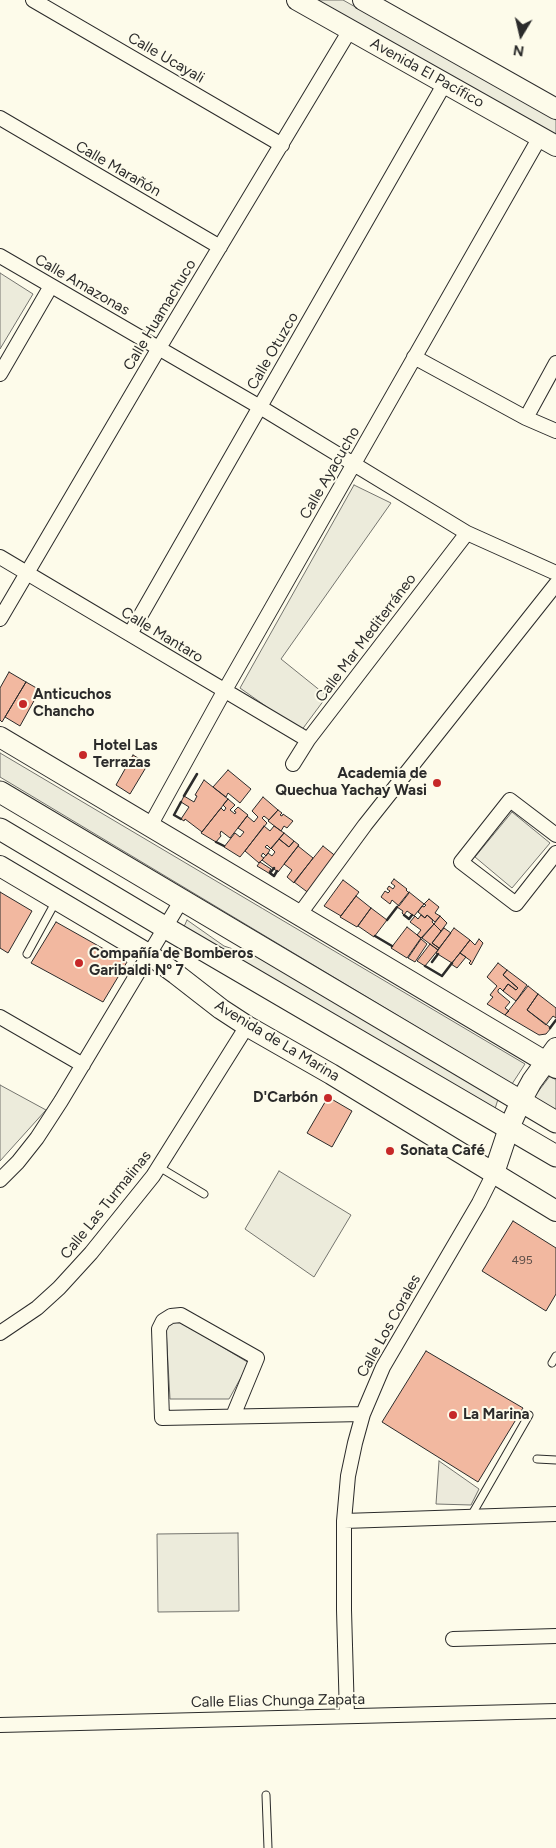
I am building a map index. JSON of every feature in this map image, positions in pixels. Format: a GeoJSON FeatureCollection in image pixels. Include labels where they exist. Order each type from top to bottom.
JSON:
{"type":"FeatureCollection","features":[{"type":"Feature","properties":{"kind":"main road","name":"Avenida El Pacífico"},"geometry":{"type":"LineString","coordinates":[[297,0],[548,142]]}},
{"type":"Feature","properties":{"kind":"main road","name":"Avenida El Pacífico"},"geometry":{"type":"LineString","coordinates":[[366,1],[556,109]]}},
{"type":"Feature","properties":{"kind":"main road"},"geometry":{"type":"LineString","coordinates":[[0,737],[298,915],[552,1059],[521,1101],[494,1173]]}},
{"type":"Feature","properties":{"kind":"main road"},"geometry":{"type":"LineString","coordinates":[[0,792],[556,1122]]}},
{"type":"Feature","properties":{"kind":"main road"},"geometry":{"type":"LineString","coordinates":[[0,829],[556,1156]]}},
{"type":"Feature","properties":{"kind":"main road","name":"Avenida de La Marina"},"geometry":{"type":"LineString","coordinates":[[0,866],[150,955],[221,1009],[247,1026],[331,1074],[556,1211]]}},
{"type":"Feature","properties":{"kind":"street","name":"Calle Ucayali"},"geometry":{"type":"LineString","coordinates":[[33,0],[282,145]]}},
{"type":"Feature","properties":{"kind":"street","name":"Calle Huamachuco"},"geometry":{"type":"LineString","coordinates":[[0,618],[350,30]]}},
{"type":"Feature","properties":{"kind":"street","name":"Calle Otuzco"},"geometry":{"type":"LineString","coordinates":[[130,634],[445,83]]}},
{"type":"Feature","properties":{"kind":"street","name":"Calle Marañón"},"geometry":{"type":"LineString","coordinates":[[0,118],[220,247]]}},
{"type":"Feature","properties":{"kind":"street","name":"Calle Ayacucho"},"geometry":{"type":"LineString","coordinates":[[150,826],[414,357],[548,142]]}},
{"type":"Feature","properties":{"kind":"street","name":"Calle Amazonas"},"geometry":{"type":"LineString","coordinates":[[0,256],[260,407],[467,533],[556,573]]}},
{"type":"Feature","properties":{"kind":"street"},"geometry":{"type":"LineString","coordinates":[[0,374],[51,286]]}},
{"type":"Feature","properties":{"kind":"street"},"geometry":{"type":"LineString","coordinates":[[414,357],[526,418],[556,430]]}},
{"type":"Feature","properties":{"kind":"street"},"geometry":{"type":"LineString","coordinates":[[526,418],[556,363]]}},
{"type":"Feature","properties":{"kind":"street","name":"Calle Mar Mediterráneo"},"geometry":{"type":"LineString","coordinates":[[293,764],[308,740],[467,533]]}},
{"type":"Feature","properties":{"kind":"street","name":"Calle Mantaro"},"geometry":{"type":"LineString","coordinates":[[0,557],[308,740]]}},
{"type":"Feature","properties":{"kind":"street"},"geometry":{"type":"LineString","coordinates":[[298,915],[365,825],[556,584]]}},
{"type":"Feature","properties":{"kind":"street"},"geometry":{"type":"LineString","coordinates":[[556,835],[510,800],[461,862],[516,904],[556,853]]}},
{"type":"Feature","properties":{"kind":"street"},"geometry":{"type":"LineString","coordinates":[[0,1180],[18,1162],[37,1138],[150,955],[181,901]]}},
{"type":"Feature","properties":{"kind":"street"},"geometry":{"type":"LineString","coordinates":[[0,1017],[83,1065]]}},
{"type":"Feature","properties":{"kind":"street","name":"Calle Las Turmalinas"},"geometry":{"type":"LineString","coordinates":[[0,1334],[36,1308],[59,1288],[91,1253],[159,1167],[247,1026]]}},
{"type":"Feature","properties":{"kind":"street","name":"Calle Los Corales"},"geometry":{"type":"LineString","coordinates":[[347,1716],[344,1521],[348,1476],[363,1414],[383,1367],[479,1203],[494,1173]]}},
{"type":"Feature","properties":{"kind":"street"},"geometry":{"type":"LineString","coordinates":[[233,1416],[257,1358],[181,1315],[171,1316],[163,1321],[159,1329],[162,1418],[363,1414]]}},
{"type":"Feature","properties":{"kind":"street"},"geometry":{"type":"LineString","coordinates":[[344,1521],[556,1514]]}},
{"type":"Feature","properties":{"kind":"street"},"geometry":{"type":"LineString","coordinates":[[453,1639],[556,1636]]}},
{"type":"Feature","properties":{"kind":"street","name":"Calle Elias Chunga Zapata"},"geometry":{"type":"LineString","coordinates":[[0,1725],[556,1711]]}},
{"type":"Feature","properties":{"kind":"lane"},"geometry":{"type":"LineString","coordinates":[[28,954],[57,900]]}},
{"type":"Feature","properties":{"kind":"lane"},"geometry":{"type":"LineString","coordinates":[[159,1167],[204,1194]]}},
{"type":"Feature","properties":{"kind":"lane"},"geometry":{"type":"LineString","coordinates":[[471,1517],[529,1415]]}},
{"type":"Feature","properties":{"kind":"lane"},"geometry":{"type":"LineString","coordinates":[[538,1459],[556,1460]]}},
{"type":"Feature","properties":{"kind":"lane"},"geometry":{"type":"LineString","coordinates":[[266,1794],[268,1848]]}},
{"type":"Feature","properties":{"kind":"shaded area"},"geometry":{"type":"Polygon","coordinates":[[[304,0],[343,0],[556,120],[556,142],[304,0]]]}},
{"type":"Feature","properties":{"kind":"shaded area"},"geometry":{"type":"Polygon","coordinates":[[[0,273],[33,294],[0,349],[0,273]]]}},
{"type":"Feature","properties":{"kind":"shaded area"},"geometry":{"type":"Polygon","coordinates":[[[354,485],[391,503],[281,659],[327,696],[301,731],[240,688],[354,485]]]}},
{"type":"Feature","properties":{"kind":"shaded area"},"geometry":{"type":"Polygon","coordinates":[[[0,753],[525,1064],[512,1084],[0,777],[0,753]]]}},
{"type":"Feature","properties":{"kind":"shaded area"},"geometry":{"type":"Polygon","coordinates":[[[512,812],[550,843],[512,888],[475,857],[512,812]]]}},
{"type":"Feature","properties":{"kind":"shaded area"},"geometry":{"type":"Polygon","coordinates":[[[187,920],[224,946],[257,957],[499,1096],[494,1112],[183,929],[187,920]]]}},
{"type":"Feature","properties":{"kind":"shaded area"},"geometry":{"type":"Polygon","coordinates":[[[550,1076],[556,1080],[556,1110],[534,1097],[550,1076]]]}},
{"type":"Feature","properties":{"kind":"shaded area"},"geometry":{"type":"Polygon","coordinates":[[[0,1085],[46,1110],[0,1161],[0,1085]]]}},
{"type":"Feature","properties":{"kind":"shaded area"},"geometry":{"type":"Polygon","coordinates":[[[279,1171],[351,1215],[314,1277],[245,1229],[279,1171]]]}},
{"type":"Feature","properties":{"kind":"shaded area"},"geometry":{"type":"Polygon","coordinates":[[[177,1320],[249,1363],[229,1399],[170,1399],[166,1328],[177,1320]]]}},
{"type":"Feature","properties":{"kind":"shaded area"},"geometry":{"type":"Polygon","coordinates":[[[439,1461],[479,1489],[471,1505],[436,1504],[439,1461]]]}},
{"type":"Feature","properties":{"kind":"shaded area"},"geometry":{"type":"Polygon","coordinates":[[[238,1533],[239,1611],[158,1612],[157,1534],[238,1533]]]}},
{"type":"Feature","properties":{"kind":"building"},"geometry":{"type":"Polygon","coordinates":[[[9,672],[26,682],[2,722],[0,720],[0,688],[9,672]]]}},
{"type":"Feature","properties":{"kind":"building","name":"Anticuchos Chancho"},"geometry":{"type":"Polygon","coordinates":[[[26,682],[40,690],[20,726],[5,717],[26,682]]]}},
{"type":"Feature","properties":{"kind":"building"},"geometry":{"type":"Polygon","coordinates":[[[133,755],[148,764],[130,794],[116,785],[133,755]]]}},
{"type":"Feature","properties":{"kind":"building"},"geometry":{"type":"Polygon","coordinates":[[[228,770],[251,789],[240,803],[228,793],[226,797],[213,787],[228,770]]]}},
{"type":"Feature","properties":{"kind":"building"},"geometry":{"type":"Polygon","coordinates":[[[204,780],[228,799],[202,832],[185,819],[184,821],[181,819],[189,807],[181,802],[184,796],[194,802],[197,796],[195,795],[204,780]]]}},
{"type":"Feature","properties":{"kind":"building"},"geometry":{"type":"Polygon","coordinates":[[[263,797],[278,810],[269,820],[264,816],[262,818],[267,823],[240,857],[224,847],[235,833],[240,837],[244,832],[238,828],[247,816],[254,822],[258,817],[252,811],[263,797]]]}},
{"type":"Feature","properties":{"kind":"building"},"geometry":{"type":"Polygon","coordinates":[[[228,799],[235,805],[230,810],[235,814],[236,812],[234,811],[238,807],[248,815],[230,838],[221,831],[221,836],[216,842],[201,833],[221,808],[224,811],[226,808],[223,805],[228,799]]]}},
{"type":"Feature","properties":{"kind":"building"},"geometry":{"type":"Polygon","coordinates":[[[278,810],[282,813],[280,815],[282,816],[283,814],[293,821],[287,828],[284,826],[281,831],[268,821],[278,810]]]}},
{"type":"Feature","properties":{"kind":"building"},"geometry":{"type":"Polygon","coordinates":[[[264,826],[270,831],[274,826],[284,833],[271,849],[267,845],[265,847],[270,850],[266,856],[263,853],[261,856],[264,858],[259,863],[245,851],[264,826]]]}},
{"type":"Feature","properties":{"kind":"building"},"geometry":{"type":"Polygon","coordinates":[[[284,833],[294,841],[289,847],[279,839],[284,833]]]}},
{"type":"Feature","properties":{"kind":"building"},"geometry":{"type":"Polygon","coordinates":[[[279,839],[289,847],[294,841],[299,845],[278,872],[262,860],[268,853],[272,856],[275,852],[271,848],[279,839]]]}},
{"type":"Feature","properties":{"kind":"building"},"geometry":{"type":"Polygon","coordinates":[[[298,846],[313,858],[294,883],[287,877],[292,870],[284,864],[298,846]]]}},
{"type":"Feature","properties":{"kind":"building"},"geometry":{"type":"Polygon","coordinates":[[[323,846],[338,858],[310,894],[294,882],[323,846]]]}},
{"type":"Feature","properties":{"kind":"building"},"geometry":{"type":"Polygon","coordinates":[[[260,862],[271,869],[269,872],[272,875],[257,866],[260,862]]]}},
{"type":"Feature","properties":{"kind":"building"},"geometry":{"type":"Polygon","coordinates":[[[394,879],[407,889],[409,893],[399,906],[392,900],[390,904],[381,897],[385,891],[388,893],[390,891],[387,889],[389,886],[393,889],[395,886],[391,883],[394,879]]]}},
{"type":"Feature","properties":{"kind":"building"},"geometry":{"type":"Polygon","coordinates":[[[343,880],[359,892],[341,916],[324,906],[343,880]]]}},
{"type":"Feature","properties":{"kind":"building"},"geometry":{"type":"Polygon","coordinates":[[[0,892],[32,911],[8,953],[0,948],[0,892]]]}},
{"type":"Feature","properties":{"kind":"building"},"geometry":{"type":"Polygon","coordinates":[[[409,892],[424,904],[414,916],[407,911],[404,915],[403,911],[397,907],[409,892]]]}},
{"type":"Feature","properties":{"kind":"building"},"geometry":{"type":"Polygon","coordinates":[[[356,896],[371,908],[357,927],[340,917],[356,896]]]}},
{"type":"Feature","properties":{"kind":"building"},"geometry":{"type":"Polygon","coordinates":[[[429,899],[439,907],[435,913],[440,916],[435,922],[427,915],[425,918],[418,912],[422,906],[426,905],[424,904],[429,899]]]}},
{"type":"Feature","properties":{"kind":"building"},"geometry":{"type":"Polygon","coordinates":[[[371,908],[387,920],[374,937],[358,926],[371,908]]]}},
{"type":"Feature","properties":{"kind":"building"},"geometry":{"type":"Polygon","coordinates":[[[421,915],[425,918],[427,915],[433,920],[434,924],[421,938],[417,935],[421,930],[410,922],[415,916],[418,919],[421,915]]]}},
{"type":"Feature","properties":{"kind":"building"},"geometry":{"type":"Polygon","coordinates":[[[440,916],[447,923],[441,931],[434,924],[440,916]]]}},
{"type":"Feature","properties":{"kind":"building","name":"Compañía de Bomberos Garibaldi Nº 7"},"geometry":{"type":"Polygon","coordinates":[[[56,922],[127,962],[103,1002],[31,963],[56,922]]]}},
{"type":"Feature","properties":{"kind":"building"},"geometry":{"type":"Polygon","coordinates":[[[434,924],[441,931],[432,943],[439,948],[438,950],[422,938],[434,924]]]}},
{"type":"Feature","properties":{"kind":"building"},"geometry":{"type":"Polygon","coordinates":[[[407,927],[421,938],[407,958],[391,948],[407,927]]]}},
{"type":"Feature","properties":{"kind":"building"},"geometry":{"type":"Polygon","coordinates":[[[444,928],[451,933],[439,948],[432,943],[444,928]]]}},
{"type":"Feature","properties":{"kind":"building"},"geometry":{"type":"Polygon","coordinates":[[[454,928],[470,940],[452,963],[436,953],[454,928]]]}},
{"type":"Feature","properties":{"kind":"building"},"geometry":{"type":"Polygon","coordinates":[[[421,939],[427,944],[415,962],[408,958],[421,939]]]}},
{"type":"Feature","properties":{"kind":"building"},"geometry":{"type":"Polygon","coordinates":[[[479,939],[483,943],[471,965],[469,963],[471,961],[460,953],[470,940],[475,945],[479,939]]]}},
{"type":"Feature","properties":{"kind":"building"},"geometry":{"type":"Polygon","coordinates":[[[430,944],[438,950],[425,966],[417,961],[430,944]]]}},
{"type":"Feature","properties":{"kind":"building"},"geometry":{"type":"Polygon","coordinates":[[[460,953],[466,957],[457,968],[451,964],[460,953]]]}},
{"type":"Feature","properties":{"kind":"building"},"geometry":{"type":"Polygon","coordinates":[[[498,963],[507,970],[503,975],[518,988],[516,990],[508,984],[503,991],[500,988],[498,990],[510,1002],[505,1008],[509,1011],[505,1015],[487,1004],[493,997],[490,995],[497,986],[487,977],[498,963]]]}},
{"type":"Feature","properties":{"kind":"building"},"geometry":{"type":"Polygon","coordinates":[[[507,970],[527,985],[516,1001],[503,991],[508,984],[516,990],[518,988],[503,975],[507,970]]]}},
{"type":"Feature","properties":{"kind":"building"},"geometry":{"type":"Polygon","coordinates":[[[528,986],[538,994],[527,1010],[551,1028],[546,1034],[539,1035],[505,1015],[528,986]]]}},
{"type":"Feature","properties":{"kind":"building"},"geometry":{"type":"Polygon","coordinates":[[[538,994],[556,1008],[556,1018],[553,1016],[546,1025],[527,1010],[538,994]]]}},
{"type":"Feature","properties":{"kind":"building"},"geometry":{"type":"Polygon","coordinates":[[[328,1097],[352,1111],[332,1147],[307,1133],[328,1097]]]}},
{"type":"Feature","properties":{"kind":"building"},"geometry":{"type":"Polygon","coordinates":[[[513,1221],[556,1248],[556,1294],[546,1311],[482,1271],[513,1221]]]}},
{"type":"Feature","properties":{"kind":"building","name":"La Marina"},"geometry":{"type":"Polygon","coordinates":[[[426,1351],[523,1408],[478,1482],[382,1422],[426,1351]]]}},
{"type":"Feature","properties":{"kind":"wall"},"geometry":{"type":"LineString","coordinates":[[184,796],[197,774]]}},
{"type":"Feature","properties":{"kind":"wall"},"geometry":{"type":"LineString","coordinates":[[181,802],[174,815],[181,819]]}},
{"type":"Feature","properties":{"kind":"wall"},"geometry":{"type":"LineString","coordinates":[[216,842],[224,846]]}},
{"type":"Feature","properties":{"kind":"wall"},"geometry":{"type":"LineString","coordinates":[[274,868],[270,873],[274,876],[277,871]]}},
{"type":"Feature","properties":{"kind":"wall"},"geometry":{"type":"LineString","coordinates":[[387,920],[397,907]]}},
{"type":"Feature","properties":{"kind":"wall"},"geometry":{"type":"LineString","coordinates":[[404,915],[409,919],[412,915]]}},
{"type":"Feature","properties":{"kind":"wall"},"geometry":{"type":"LineString","coordinates":[[375,936],[392,946]]}},
{"type":"Feature","properties":{"kind":"wall"},"geometry":{"type":"LineString","coordinates":[[432,962],[438,954]]}},
{"type":"Feature","properties":{"kind":"wall"},"geometry":{"type":"LineString","coordinates":[[425,966],[442,976],[452,963]]}},
{"type":"Feature","properties":{"kind":"wall"},"geometry":{"type":"LineString","coordinates":[[550,1028],[556,1020]]}},
{"type":"Feature","properties":{"kind":"place","name":"Anticuchos Chancho"},"geometry":{"type":"Point","coordinates":[23,704]}},
{"type":"Feature","properties":{"kind":"place","name":"Hotel Las Terrazas"},"geometry":{"type":"Point","coordinates":[83,755]}},
{"type":"Feature","properties":{"kind":"place","name":"Academia de Quechua Yachay Wasi"},"geometry":{"type":"Point","coordinates":[437,783]}},
{"type":"Feature","properties":{"kind":"place","name":"Compañía de Bomberos Garibaldi Nº 7"},"geometry":{"type":"Point","coordinates":[79,963]}},
{"type":"Feature","properties":{"kind":"place","name":"D'Carbón"},"geometry":{"type":"Point","coordinates":[328,1098]}},
{"type":"Feature","properties":{"kind":"place","name":"Sonata Café"},"geometry":{"type":"Point","coordinates":[390,1151]}},
{"type":"Feature","properties":{"kind":"place","name":"La Marina"},"geometry":{"type":"Point","coordinates":[453,1415]}}]}
